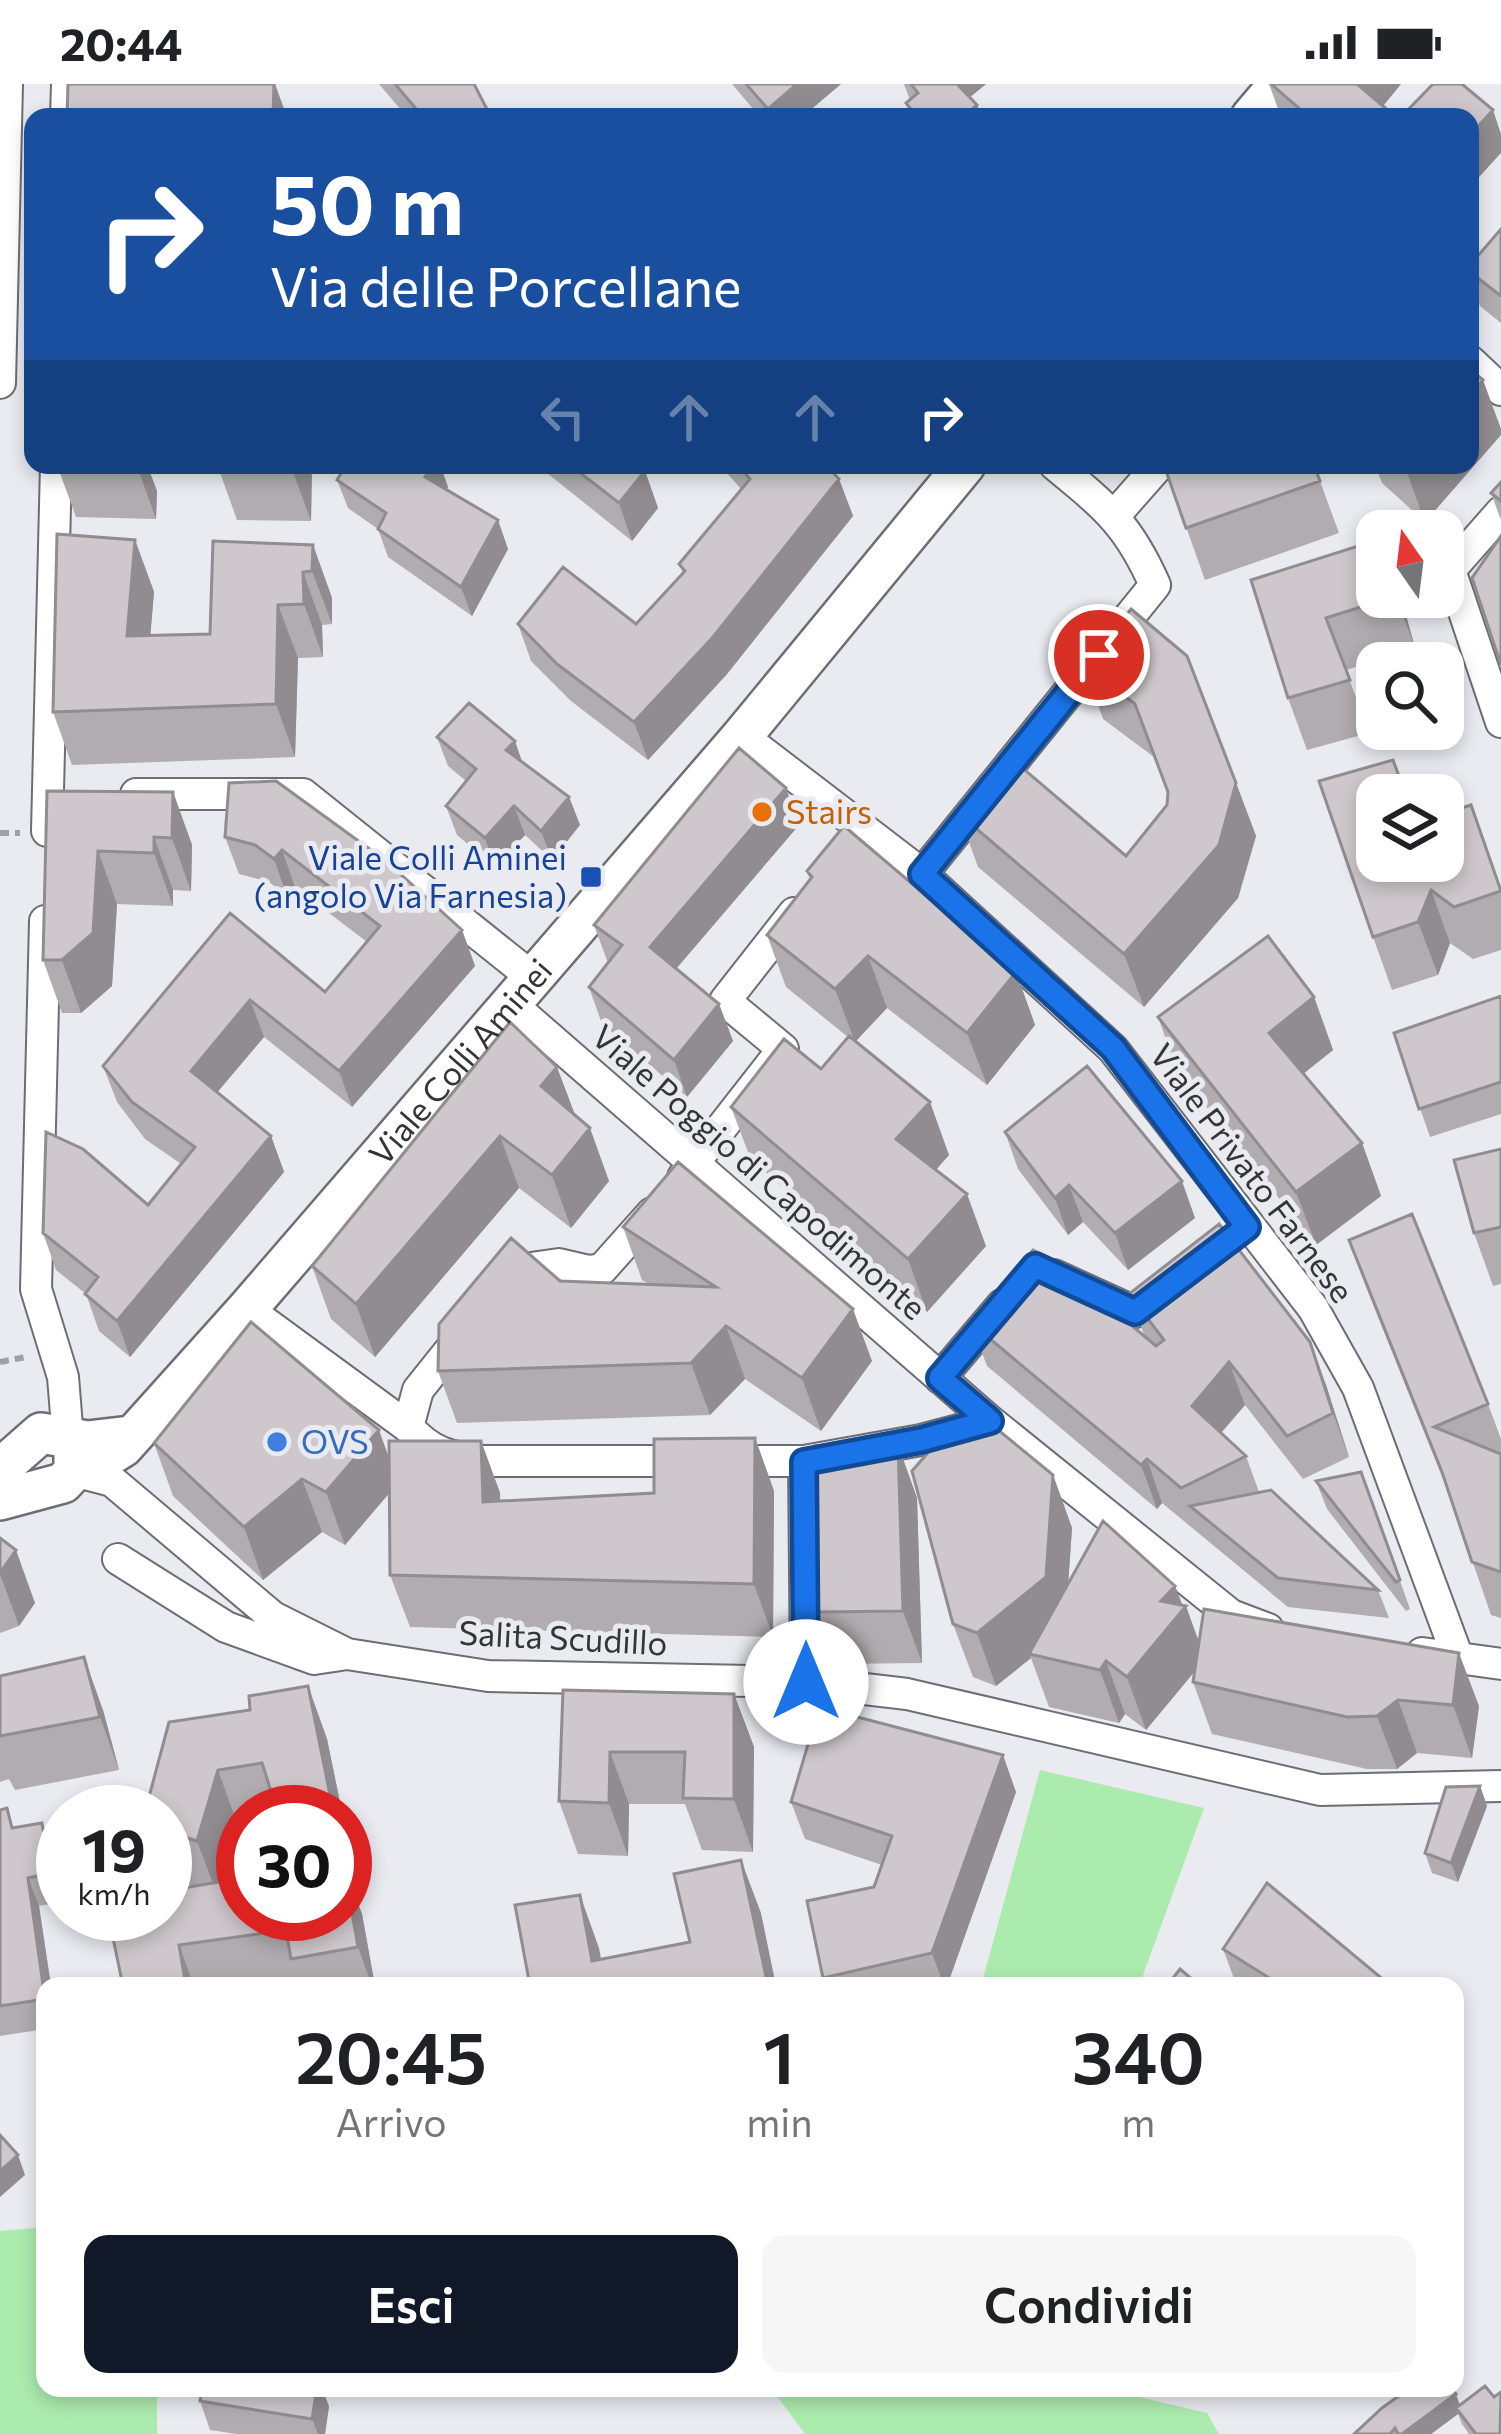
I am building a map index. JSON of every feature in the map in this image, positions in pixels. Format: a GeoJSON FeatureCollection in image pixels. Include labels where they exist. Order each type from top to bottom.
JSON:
{"type":"FeatureCollection","features":[{"type":"Feature","properties":{"kind":"main road"},"geometry":{"type":"LineString","coordinates":[[1259,108],[1279,84]]}},
{"type":"Feature","properties":{"kind":"main road","name":"Viale Colli Aminei"},"geometry":{"type":"LineString","coordinates":[[0,1500],[30,1455],[112,1456],[135,1435],[742,736],[958,474]]}},
{"type":"Feature","properties":{"kind":"street"},"geometry":{"type":"LineString","coordinates":[[0,383],[7,84]]}},
{"type":"Feature","properties":{"kind":"street"},"geometry":{"type":"LineString","coordinates":[[1479,369],[1501,390]]}},
{"type":"Feature","properties":{"kind":"street"},"geometry":{"type":"LineString","coordinates":[[46,856],[74,793],[56,474]]}},
{"type":"Feature","properties":{"kind":"street"},"geometry":{"type":"LineString","coordinates":[[922,874],[1156,585],[1137,543],[1115,514],[1066,474]]}},
{"type":"Feature","properties":{"kind":"street"},"geometry":{"type":"LineString","coordinates":[[1115,514],[1151,474]]}},
{"type":"Feature","properties":{"kind":"street"},"geometry":{"type":"LineString","coordinates":[[1501,512],[1450,570],[1501,722]]}},
{"type":"Feature","properties":{"kind":"street","name":"Viale Privato Farnese"},"geometry":{"type":"LineString","coordinates":[[742,736],[855,837],[922,874],[1113,1048],[1238,1234],[1313,1307],[1358,1388],[1458,1658]]}},
{"type":"Feature","properties":{"kind":"street","name":"Viale Poggio di Capodimonte"},"geometry":{"type":"LineString","coordinates":[[74,793],[303,794],[522,991],[694,1164],[990,1421],[1231,1615],[1295,1635]]}},
{"type":"Feature","properties":{"kind":"street"},"geometry":{"type":"LineString","coordinates":[[408,1427],[418,1390],[505,1282],[531,1268],[559,1264],[602,1269],[694,1164],[783,1049],[725,1001],[807,897]]}},
{"type":"Feature","properties":{"kind":"street"},"geometry":{"type":"LineString","coordinates":[[30,1455],[63,1377],[35,1289],[45,899]]}},
{"type":"Feature","properties":{"kind":"street"},"geometry":{"type":"LineString","coordinates":[[940,1378],[1035,1266],[1135,1312],[1191,1269]]}},
{"type":"Feature","properties":{"kind":"street"},"geometry":{"type":"LineString","coordinates":[[247,1309],[443,1456],[483,1461],[804,1462],[921,1440],[990,1421]]}},
{"type":"Feature","properties":{"kind":"street","name":"Salita Scudillo"},"geometry":{"type":"LineString","coordinates":[[30,1455],[112,1481],[273,1617],[347,1654],[488,1676],[806,1682],[907,1694],[1320,1790],[1501,1786]]}},
{"type":"Feature","properties":{"kind":"street"},"geometry":{"type":"LineString","coordinates":[[804,1462],[806,1682]]}},
{"type":"Feature","properties":{"kind":"street"},"geometry":{"type":"LineString","coordinates":[[118,1559],[226,1627],[314,1659],[347,1654]]}},
{"type":"Feature","properties":{"kind":"street"},"geometry":{"type":"LineString","coordinates":[[1437,1602],[1393,1649],[1501,1664]]}},
{"type":"Feature","properties":{"kind":"path"},"geometry":{"type":"LineString","coordinates":[[0,1361],[36,1355]]}},
{"type":"Feature","properties":{"kind":"green space"},"geometry":{"type":"Polygon","coordinates":[[[1040,1770],[1204,1808],[1142,1977],[983,1977],[1040,1770]]]}},
{"type":"Feature","properties":{"kind":"green space"},"geometry":{"type":"Polygon","coordinates":[[[36,2228],[36,2397],[157,2397],[157,2434],[0,2434],[0,2231],[36,2228]]]}},
{"type":"Feature","properties":{"kind":"green space"},"geometry":{"type":"Polygon","coordinates":[[[778,2397],[1139,2397],[1207,2413],[1219,2434],[805,2434],[778,2397]]]}},
{"type":"Feature","properties":{"kind":"building"},"geometry":{"type":"Polygon","coordinates":[[[68,84],[274,84],[273,108],[67,108],[68,84]]]}},
{"type":"Feature","properties":{"kind":"building"},"geometry":{"type":"Polygon","coordinates":[[[395,84],[474,84],[486,108],[415,108],[395,84]]]}},
{"type":"Feature","properties":{"kind":"building"},"geometry":{"type":"Polygon","coordinates":[[[746,84],[797,84],[769,108],[746,84]]]}},
{"type":"Feature","properties":{"kind":"building"},"geometry":{"type":"Polygon","coordinates":[[[911,84],[957,84],[977,105],[910,108],[906,103],[918,93],[911,84]]]}},
{"type":"Feature","properties":{"kind":"building"},"geometry":{"type":"Polygon","coordinates":[[[1271,84],[1357,84],[1385,108],[1299,108],[1271,84]]]}},
{"type":"Feature","properties":{"kind":"building"},"geometry":{"type":"Polygon","coordinates":[[[1433,84],[1462,84],[1493,110],[1479,125],[1479,108],[1410,108],[1433,84]]]}},
{"type":"Feature","properties":{"kind":"building"},"geometry":{"type":"Polygon","coordinates":[[[1501,229],[1501,296],[1479,279],[1479,255],[1501,229]]]}},
{"type":"Feature","properties":{"kind":"building"},"geometry":{"type":"Polygon","coordinates":[[[341,474],[427,474],[425,477],[498,520],[461,587],[378,529],[386,513],[337,480],[341,474]]]}},
{"type":"Feature","properties":{"kind":"building"},"geometry":{"type":"Polygon","coordinates":[[[582,474],[643,474],[619,503],[582,474]]]}},
{"type":"Feature","properties":{"kind":"building"},"geometry":{"type":"Polygon","coordinates":[[[746,474],[834,474],[839,479],[713,637],[634,722],[557,664],[518,624],[563,567],[636,624],[685,571],[679,564],[750,479],[746,474]]]}},
{"type":"Feature","properties":{"kind":"building"},"geometry":{"type":"Polygon","coordinates":[[[1167,474],[1317,474],[1320,481],[1186,528],[1167,474]]]}},
{"type":"Feature","properties":{"kind":"building"},"geometry":{"type":"Polygon","coordinates":[[[1501,482],[1501,501],[1491,493],[1501,482]]]}},
{"type":"Feature","properties":{"kind":"building"},"geometry":{"type":"Polygon","coordinates":[[[57,534],[135,540],[127,636],[210,634],[213,541],[313,545],[312,571],[303,572],[304,604],[278,605],[276,704],[53,712],[57,534]]]}},
{"type":"Feature","properties":{"kind":"building"},"geometry":{"type":"Polygon","coordinates":[[[1501,536],[1501,665],[1472,578],[1501,536]]]}},
{"type":"Feature","properties":{"kind":"building"},"geometry":{"type":"Polygon","coordinates":[[[1356,547],[1356,608],[1326,618],[1350,680],[1288,698],[1251,580],[1356,547]]]}},
{"type":"Feature","properties":{"kind":"building"},"geometry":{"type":"Polygon","coordinates":[[[1131,609],[1187,656],[1236,783],[1219,845],[1124,954],[959,814],[1007,755],[1126,856],[1167,805],[1168,792],[1135,704],[1084,666],[1131,609]]]}},
{"type":"Feature","properties":{"kind":"building"},"geometry":{"type":"Polygon","coordinates":[[[469,703],[515,741],[506,750],[569,797],[541,831],[514,806],[485,838],[446,806],[476,769],[437,737],[469,703]]]}},
{"type":"Feature","properties":{"kind":"building"},"geometry":{"type":"Polygon","coordinates":[[[739,748],[786,788],[650,947],[719,1004],[674,1060],[589,987],[622,945],[594,925],[739,748]]]}},
{"type":"Feature","properties":{"kind":"building"},"geometry":{"type":"Polygon","coordinates":[[[1393,760],[1398,774],[1356,774],[1356,882],[1464,882],[1464,807],[1471,805],[1501,891],[1454,907],[1431,890],[1418,922],[1373,937],[1319,781],[1393,760]]]}},
{"type":"Feature","properties":{"kind":"building"},"geometry":{"type":"Polygon","coordinates":[[[276,781],[386,861],[462,930],[339,1071],[250,1000],[191,1071],[271,1136],[117,1321],[85,1294],[98,1277],[43,1233],[46,1132],[83,1149],[148,1205],[195,1147],[132,1102],[103,1066],[230,913],[325,992],[380,926],[282,850],[274,859],[255,845],[225,837],[229,783],[276,781]]]}},
{"type":"Feature","properties":{"kind":"building"},"geometry":{"type":"Polygon","coordinates":[[[47,791],[173,792],[172,838],[154,837],[154,853],[98,851],[93,933],[62,960],[43,960],[47,791]]]}},
{"type":"Feature","properties":{"kind":"building"},"geometry":{"type":"Polygon","coordinates":[[[844,826],[1016,972],[967,1033],[868,956],[835,989],[767,935],[812,877],[807,871],[844,826]]]}},
{"type":"Feature","properties":{"kind":"building"},"geometry":{"type":"Polygon","coordinates":[[[1268,936],[1314,997],[1269,1033],[1362,1143],[1296,1192],[1158,1017],[1268,936]]]}},
{"type":"Feature","properties":{"kind":"building"},"geometry":{"type":"Polygon","coordinates":[[[1501,996],[1501,1082],[1419,1109],[1394,1033],[1501,996]]]}},
{"type":"Feature","properties":{"kind":"building"},"geometry":{"type":"Polygon","coordinates":[[[510,1022],[557,1067],[541,1086],[590,1128],[552,1175],[500,1136],[356,1304],[312,1266],[510,1022]]]}},
{"type":"Feature","properties":{"kind":"building"},"geometry":{"type":"Polygon","coordinates":[[[849,1036],[930,1102],[896,1139],[967,1194],[908,1259],[731,1107],[784,1039],[821,1069],[849,1036]]]}},
{"type":"Feature","properties":{"kind":"building"},"geometry":{"type":"Polygon","coordinates":[[[1087,1066],[1182,1181],[1115,1233],[1069,1185],[1055,1198],[1005,1132],[1087,1066]]]}},
{"type":"Feature","properties":{"kind":"building"},"geometry":{"type":"Polygon","coordinates":[[[1501,1149],[1501,1227],[1474,1233],[1454,1160],[1501,1149]]]}},
{"type":"Feature","properties":{"kind":"building"},"geometry":{"type":"Polygon","coordinates":[[[678,1162],[853,1309],[802,1378],[726,1326],[691,1363],[438,1371],[439,1324],[511,1238],[560,1281],[716,1287],[623,1227],[678,1162]]]}},
{"type":"Feature","properties":{"kind":"building"},"geometry":{"type":"Polygon","coordinates":[[[1412,1214],[1488,1404],[1434,1427],[1501,1454],[1501,1572],[1472,1562],[1442,1472],[1349,1240],[1412,1214]]]}},
{"type":"Feature","properties":{"kind":"building"},"geometry":{"type":"Polygon","coordinates":[[[1219,1224],[1310,1342],[1333,1413],[1287,1436],[1229,1362],[1192,1406],[1246,1456],[1181,1488],[1147,1459],[1141,1465],[971,1323],[1033,1250],[1054,1260],[1156,1346],[1164,1340],[1129,1294],[1219,1224]]]}},
{"type":"Feature","properties":{"kind":"building"},"geometry":{"type":"Polygon","coordinates":[[[251,1322],[379,1430],[326,1492],[302,1479],[244,1527],[154,1443],[251,1322]]]}},
{"type":"Feature","properties":{"kind":"building"},"geometry":{"type":"Polygon","coordinates":[[[969,1406],[1053,1475],[1046,1577],[977,1633],[953,1624],[912,1471],[969,1406]]]}},
{"type":"Feature","properties":{"kind":"building"},"geometry":{"type":"Polygon","coordinates":[[[755,1438],[754,1584],[390,1575],[389,1441],[481,1441],[483,1502],[654,1493],[654,1439],[755,1438]]]}},
{"type":"Feature","properties":{"kind":"building"},"geometry":{"type":"Polygon","coordinates":[[[898,1445],[903,1611],[818,1612],[815,1446],[898,1445]]]}},
{"type":"Feature","properties":{"kind":"building"},"geometry":{"type":"Polygon","coordinates":[[[1361,1472],[1400,1580],[1396,1582],[1316,1481],[1361,1472]]]}},
{"type":"Feature","properties":{"kind":"building"},"geometry":{"type":"Polygon","coordinates":[[[1271,1490],[1378,1590],[1278,1578],[1190,1506],[1271,1490]]]}},
{"type":"Feature","properties":{"kind":"building"},"geometry":{"type":"Polygon","coordinates":[[[1103,1521],[1175,1586],[1161,1601],[1186,1606],[1127,1677],[1106,1661],[1100,1670],[1029,1654],[1103,1521]]]}},
{"type":"Feature","properties":{"kind":"building"},"geometry":{"type":"Polygon","coordinates":[[[0,1538],[16,1550],[0,1573],[0,1538]]]}},
{"type":"Feature","properties":{"kind":"building"},"geometry":{"type":"Polygon","coordinates":[[[1204,1609],[1459,1653],[1453,1705],[1398,1700],[1377,1716],[1347,1717],[1193,1682],[1204,1609]]]}},
{"type":"Feature","properties":{"kind":"building"},"geometry":{"type":"Polygon","coordinates":[[[84,1657],[100,1717],[0,1736],[0,1676],[84,1657]]]}},
{"type":"Feature","properties":{"kind":"building"},"geometry":{"type":"Polygon","coordinates":[[[308,1686],[328,1785],[269,1785],[262,1763],[218,1770],[197,1841],[192,1839],[192,1785],[152,1785],[169,1722],[250,1710],[249,1696],[308,1686]]]}},
{"type":"Feature","properties":{"kind":"building"},"geometry":{"type":"Polygon","coordinates":[[[563,1690],[734,1694],[734,1799],[683,1798],[685,1752],[610,1752],[609,1803],[559,1801],[563,1690]]]}},
{"type":"Feature","properties":{"kind":"building"},"geometry":{"type":"Polygon","coordinates":[[[819,1707],[1003,1755],[932,1953],[827,1977],[823,1977],[807,1901],[874,1887],[892,1836],[791,1802],[819,1707]]]}},
{"type":"Feature","properties":{"kind":"building"},"geometry":{"type":"Polygon","coordinates":[[[1480,1786],[1451,1863],[1425,1853],[1446,1787],[1480,1786]]]}},
{"type":"Feature","properties":{"kind":"building"},"geometry":{"type":"Polygon","coordinates":[[[7,1808],[12,1828],[36,1824],[36,1876],[28,1878],[42,1977],[36,1977],[36,2000],[0,2006],[0,1810],[7,1808]]]}},
{"type":"Feature","properties":{"kind":"building"},"geometry":{"type":"Polygon","coordinates":[[[741,1860],[766,1977],[528,1977],[515,1905],[580,1895],[592,1961],[690,1942],[674,1874],[741,1860]]]}},
{"type":"Feature","properties":{"kind":"building"},"geometry":{"type":"Polygon","coordinates":[[[216,1882],[216,1940],[179,1945],[184,1977],[121,1977],[114,1941],[192,1941],[192,1886],[216,1882]]]}},
{"type":"Feature","properties":{"kind":"building"},"geometry":{"type":"Polygon","coordinates":[[[1267,1883],[1380,1977],[1268,1977],[1223,1949],[1267,1883]]]}},
{"type":"Feature","properties":{"kind":"building"},"geometry":{"type":"Polygon","coordinates":[[[288,1941],[357,1941],[358,1947],[291,1959],[288,1941]]]}},
{"type":"Feature","properties":{"kind":"building"},"geometry":{"type":"Polygon","coordinates":[[[0,2135],[18,2155],[0,2171],[0,2135]]]}},
{"type":"Feature","properties":{"kind":"building"},"geometry":{"type":"Polygon","coordinates":[[[1485,2386],[1494,2397],[1501,2392],[1500,2434],[1476,2434],[1456,2408],[1485,2386]]]}},
{"type":"Feature","properties":{"kind":"building"},"geometry":{"type":"Polygon","coordinates":[[[201,2397],[316,2397],[312,2419],[200,2401],[201,2397]]]}},
{"type":"Feature","properties":{"kind":"building"},"geometry":{"type":"Polygon","coordinates":[[[1397,2397],[1452,2397],[1402,2434],[1395,2428],[1390,2434],[1354,2434],[1397,2397]]]}},
{"type":"Feature","properties":{"kind":"place","name":"Stairs"},"geometry":{"type":"Point","coordinates":[762,812]}},
{"type":"Feature","properties":{"kind":"place","name":"Viale Colli Aminei (angolo Via Farnesia)"},"geometry":{"type":"Point","coordinates":[591,877]}},
{"type":"Feature","properties":{"kind":"place","name":"OVS"},"geometry":{"type":"Point","coordinates":[277,1442]}},
{"type":"Feature","properties":{"kind":"route"},"geometry":{"type":"LineString","coordinates":[[806,1682],[804,1462],[921,1440],[990,1421],[940,1378],[1035,1266],[1135,1312],[1247,1227],[1113,1048],[922,874],[1099,655]]}}]}
